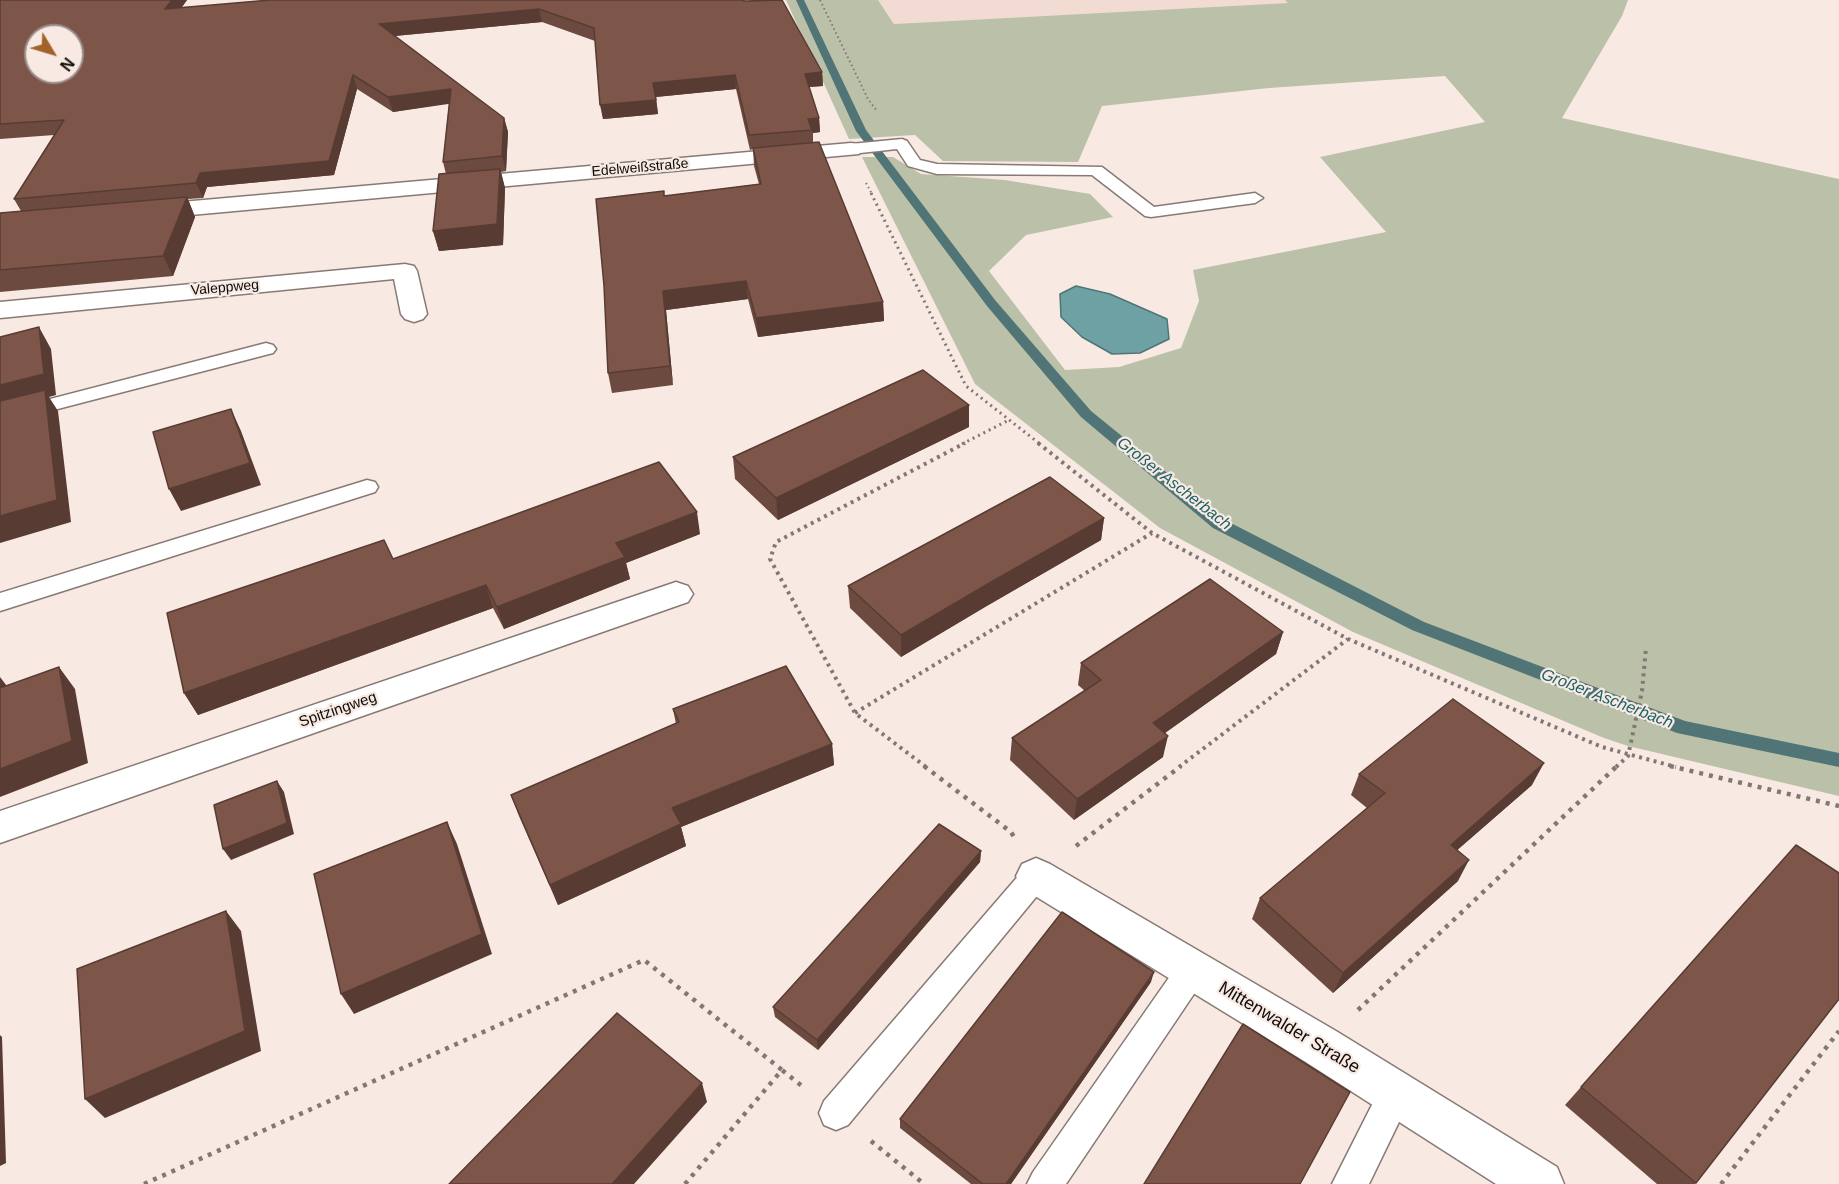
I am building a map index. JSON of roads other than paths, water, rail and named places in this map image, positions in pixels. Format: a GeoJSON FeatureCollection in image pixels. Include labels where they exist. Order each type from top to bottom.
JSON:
{"type":"FeatureCollection","features":[{"type":"Feature","properties":{"kind":"street","name":"Edelweißstraße"},"geometry":{"type":"LineString","coordinates":[[131,214],[851,149]]}},
{"type":"Feature","properties":{"kind":"street","name":"Valeppweg"},"geometry":{"type":"LineString","coordinates":[[0,310],[405,271],[414,314]]}},
{"type":"Feature","properties":{"kind":"street","name":"Spitzingweg"},"geometry":{"type":"LineString","coordinates":[[0,827],[676,594]]}},
{"type":"Feature","properties":{"kind":"street","name":"Mittenwalder Straße"},"geometry":{"type":"LineString","coordinates":[[1036,876],[1320,1046],[1540,1184]]}},
{"type":"Feature","properties":{"kind":"lane","name":"Edelweißstraße"},"geometry":{"type":"LineString","coordinates":[[851,149],[902,144],[914,163],[937,169],[1096,170],[1151,212],[1255,198]]}},
{"type":"Feature","properties":{"kind":"lane"},"geometry":{"type":"LineString","coordinates":[[0,418],[266,349]]}},
{"type":"Feature","properties":{"kind":"lane"},"geometry":{"type":"LineString","coordinates":[[0,602],[367,487]]}},
{"type":"Feature","properties":{"kind":"lane"},"geometry":{"type":"LineString","coordinates":[[836,1113],[1036,876]]}},
{"type":"Feature","properties":{"kind":"lane"},"geometry":{"type":"LineString","coordinates":[[1045,1184],[1193,969]]}},
{"type":"Feature","properties":{"kind":"lane"},"geometry":{"type":"LineString","coordinates":[[1350,1184],[1396,1093]]}},
{"type":"Feature","properties":{"kind":"water"},"geometry":{"type":"Polygon","coordinates":[[[1076,286],[1110,294],[1167,319],[1169,339],[1140,353],[1112,354],[1082,337],[1061,317],[1060,294],[1076,286]]]}},
{"type":"Feature","properties":{"kind":"waterway","name":"Großer Ascherbach"},"geometry":{"type":"LineString","coordinates":[[800,0],[861,131],[991,303],[1086,414],[1219,524],[1418,626],[1683,728],[1839,760]]}}]}
